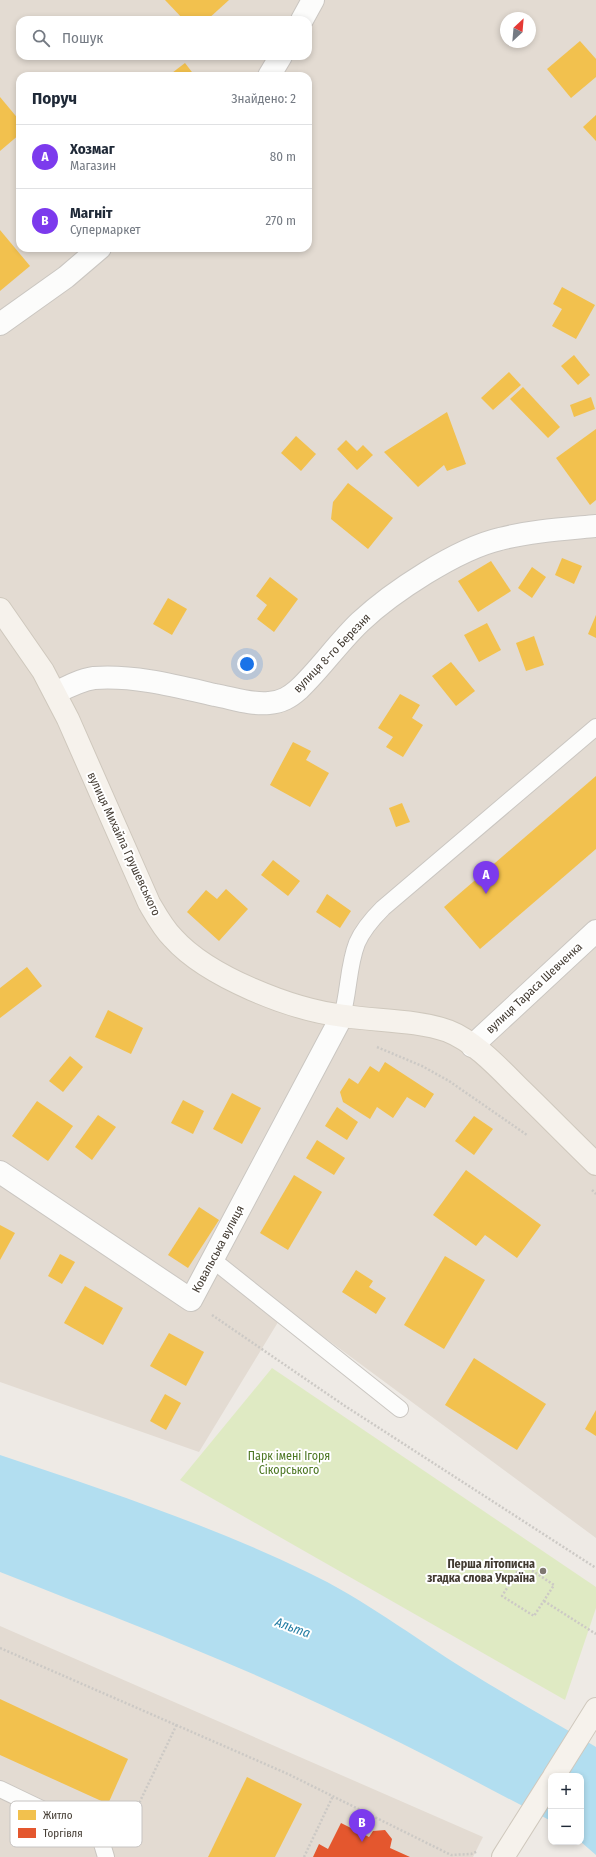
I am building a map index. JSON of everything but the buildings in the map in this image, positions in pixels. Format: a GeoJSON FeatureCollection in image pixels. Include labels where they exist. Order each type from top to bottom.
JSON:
{"type":"FeatureCollection","features":[{"type":"Feature","properties":{"kind":"main road","name":"вулиця Михайла Грушевського"},"geometry":{"type":"LineString","coordinates":[[0,609],[39,664],[68,719],[149,903],[173,938],[212,969],[237,982],[296,1005],[342,1016],[425,1025],[449,1032],[472,1046],[494,1063],[596,1164]]}},
{"type":"Feature","properties":{"kind":"main road"},"geometry":{"type":"LineString","coordinates":[[556,1773],[596,1709]]}},
{"type":"Feature","properties":{"kind":"main road"},"geometry":{"type":"LineString","coordinates":[[503,1857],[548,1786]]}},
{"type":"Feature","properties":{"kind":"street"},"geometry":{"type":"LineString","coordinates":[[304,16],[313,0]]}},
{"type":"Feature","properties":{"kind":"street"},"geometry":{"type":"LineString","coordinates":[[271,72],[279,60]]}},
{"type":"Feature","properties":{"kind":"street"},"geometry":{"type":"LineString","coordinates":[[0,324],[66,277],[95,252]]}},
{"type":"Feature","properties":{"kind":"street","name":"вулиця 8-го Березня"},"geometry":{"type":"LineString","coordinates":[[54,693],[79,682],[107,678],[153,682],[258,703],[282,701],[290,697],[299,689],[361,622],[393,595],[436,568],[465,553],[498,539],[520,534],[596,526]]}},
{"type":"Feature","properties":{"kind":"street","name":"вулиця Тараса Шевченка"},"geometry":{"type":"LineString","coordinates":[[472,1046],[596,931]]}},
{"type":"Feature","properties":{"kind":"street","name":"Ковальська вулиця"},"geometry":{"type":"LineString","coordinates":[[0,1172],[191,1300],[342,1016]]}},
{"type":"Feature","properties":{"kind":"lane"},"geometry":{"type":"LineString","coordinates":[[342,1016],[347,999],[352,960],[357,942],[367,924],[383,908],[596,727]]}},
{"type":"Feature","properties":{"kind":"lane"},"geometry":{"type":"LineString","coordinates":[[212,1260],[400,1409]]}},
{"type":"Feature","properties":{"kind":"lane"},"geometry":{"type":"LineString","coordinates":[[0,1789],[25,1801]]}},
{"type":"Feature","properties":{"kind":"lane"},"geometry":{"type":"LineString","coordinates":[[103,1847],[106,1857]]}},
{"type":"Feature","properties":{"kind":"path"},"geometry":{"type":"LineString","coordinates":[[332,1036],[377,1047],[422,1066],[449,1081],[529,1137]]}},
{"type":"Feature","properties":{"kind":"path"},"geometry":{"type":"LineString","coordinates":[[591,1190],[596,1194]]}},
{"type":"Feature","properties":{"kind":"path"},"geometry":{"type":"LineString","coordinates":[[191,1300],[345,1406],[596,1568]]}},
{"type":"Feature","properties":{"kind":"path"},"geometry":{"type":"LineString","coordinates":[[522,1564],[554,1585],[544,1601],[534,1616],[502,1596],[522,1564]]}},
{"type":"Feature","properties":{"kind":"path"},"geometry":{"type":"LineString","coordinates":[[544,1601],[596,1634]]}},
{"type":"Feature","properties":{"kind":"path"},"geometry":{"type":"LineString","coordinates":[[0,1648],[282,1770],[451,1855],[450,1857]]}},
{"type":"Feature","properties":{"kind":"path"},"geometry":{"type":"LineString","coordinates":[[139,1801],[177,1724]]}},
{"type":"Feature","properties":{"kind":"path"},"geometry":{"type":"LineString","coordinates":[[304,1857],[333,1796]]}},
{"type":"Feature","properties":{"kind":"shaded area"},"geometry":{"type":"Polygon","coordinates":[[[0,0],[596,0],[596,1538],[286,1309],[199,1452],[0,1382],[0,0]]]}},
{"type":"Feature","properties":{"kind":"shaded area"},"geometry":{"type":"Polygon","coordinates":[[[0,1626],[483,1837],[473,1857],[0,1857],[0,1626]]]}},
{"type":"Feature","properties":{"kind":"green space","name":"Парк імені Ігоря Сікорського"},"geometry":{"type":"Polygon","coordinates":[[[272,1368],[596,1587],[596,1608],[565,1700],[180,1480],[272,1368]]]}},
{"type":"Feature","properties":{"kind":"water","name":"Альта"},"geometry":{"type":"Polygon","coordinates":[[[0,1455],[194,1523],[232,1538],[307,1572],[348,1594],[482,1680],[596,1747],[596,1855],[584,1845],[584,1773],[548,1773],[548,1819],[411,1748],[286,1689],[164,1637],[0,1572],[0,1455]]]}},
{"type":"Feature","properties":{"kind":"place","name":"Хозмаг"},"geometry":{"type":"Point","coordinates":[486,894]}},
{"type":"Feature","properties":{"kind":"place","name":"Перша літописна згадка слова Україна"},"geometry":{"type":"Point","coordinates":[543,1571]}},
{"type":"Feature","properties":{"kind":"place","name":"Магніт"},"geometry":{"type":"Point","coordinates":[362,1842]}}]}
